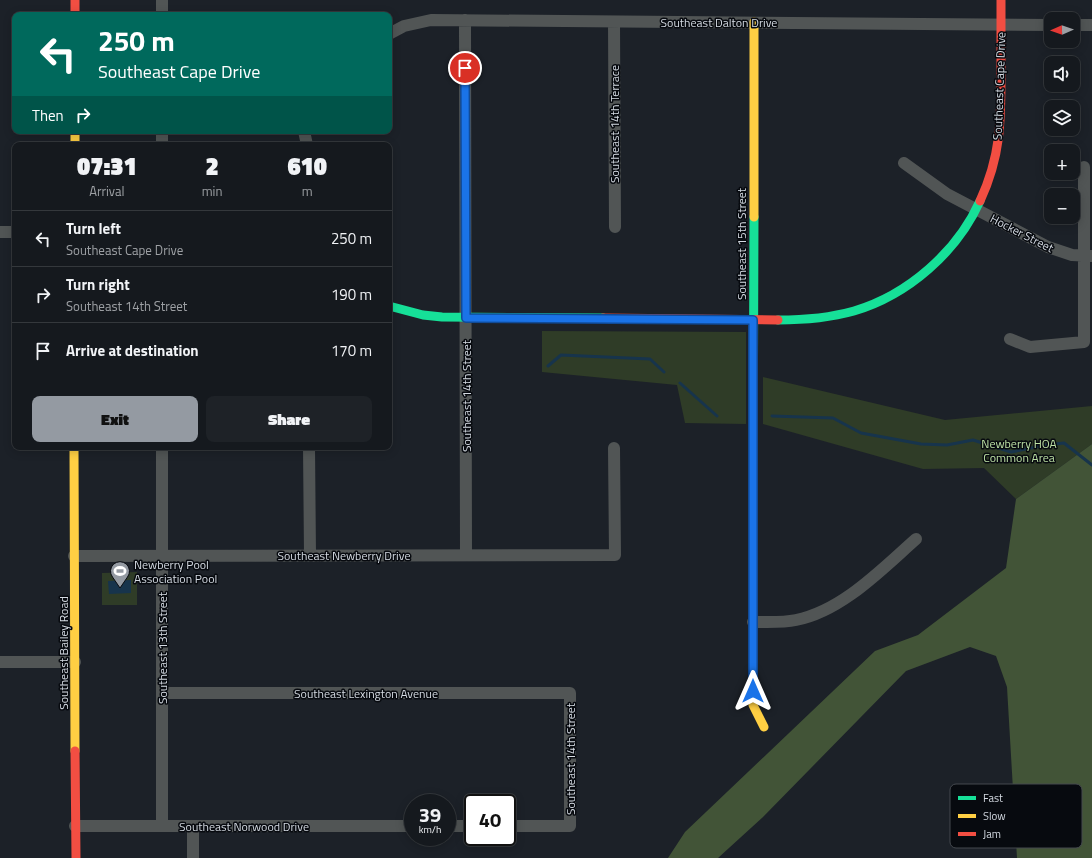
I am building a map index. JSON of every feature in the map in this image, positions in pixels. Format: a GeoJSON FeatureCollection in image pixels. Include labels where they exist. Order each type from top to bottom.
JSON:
{"type":"FeatureCollection","features":[{"type":"Feature","properties":{"kind":"street"},"geometry":{"type":"LineString","coordinates":[[75,0],[75,12]]}},
{"type":"Feature","properties":{"kind":"street"},"geometry":{"type":"LineString","coordinates":[[162,0],[162,12]]}},
{"type":"Feature","properties":{"kind":"street","name":"Southeast Cape Drive"},"geometry":{"type":"LineString","coordinates":[[392,307],[423,315],[466,318],[799,320],[832,316],[853,311],[893,294],[917,279],[949,250],[964,231],[977,209],[988,182],[995,160],[1001,114],[1001,0]]}},
{"type":"Feature","properties":{"kind":"street","name":"Southeast Dalton Drive"},"geometry":{"type":"LineString","coordinates":[[392,32],[404,26],[431,20],[1044,25]]}},
{"type":"Feature","properties":{"kind":"street","name":"Southeast 14th Street"},"geometry":{"type":"LineString","coordinates":[[465,20],[466,555]]}},
{"type":"Feature","properties":{"kind":"street","name":"Southeast 14th Terrace"},"geometry":{"type":"LineString","coordinates":[[614,22],[615,227]]}},
{"type":"Feature","properties":{"kind":"street","name":"Southeast 15th Street"},"geometry":{"type":"LineString","coordinates":[[754,22],[753,705],[764,727]]}},
{"type":"Feature","properties":{"kind":"street"},"geometry":{"type":"LineString","coordinates":[[1080,25],[1092,25]]}},
{"type":"Feature","properties":{"kind":"street","name":"Hocker Street"},"geometry":{"type":"LineString","coordinates":[[904,163],[947,194],[1048,247],[1067,253],[1088,256]]}},
{"type":"Feature","properties":{"kind":"street"},"geometry":{"type":"LineString","coordinates":[[1010,339],[1030,347],[1084,342],[1088,256],[1084,167]]}},
{"type":"Feature","properties":{"kind":"street"},"geometry":{"type":"LineString","coordinates":[[0,232],[12,232]]}},
{"type":"Feature","properties":{"kind":"street","name":"Southeast Newberry Drive"},"geometry":{"type":"LineString","coordinates":[[74,556],[615,555],[614,448]]}},
{"type":"Feature","properties":{"kind":"street","name":"Southeast Bailey Road"},"geometry":{"type":"LineString","coordinates":[[74,450],[76,858]]}},
{"type":"Feature","properties":{"kind":"street","name":"Southeast 13th Street"},"geometry":{"type":"LineString","coordinates":[[162,450],[162,826]]}},
{"type":"Feature","properties":{"kind":"street"},"geometry":{"type":"LineString","coordinates":[[309,450],[310,555]]}},
{"type":"Feature","properties":{"kind":"street"},"geometry":{"type":"LineString","coordinates":[[753,622],[793,621],[806,618],[823,611],[856,591],[916,539]]}},
{"type":"Feature","properties":{"kind":"street"},"geometry":{"type":"LineString","coordinates":[[0,662],[75,662]]}},
{"type":"Feature","properties":{"kind":"street","name":"Southeast Lexington Avenue"},"geometry":{"type":"LineString","coordinates":[[162,693],[570,693]]}},
{"type":"Feature","properties":{"kind":"street","name":"Southeast 14th Street"},"geometry":{"type":"LineString","coordinates":[[516,826],[570,826],[570,693]]}},
{"type":"Feature","properties":{"kind":"street","name":"Southeast Norwood Drive"},"geometry":{"type":"LineString","coordinates":[[76,826],[404,826]]}},
{"type":"Feature","properties":{"kind":"street"},"geometry":{"type":"LineString","coordinates":[[193,826],[193,858]]}},
{"type":"Feature","properties":{"kind":"green space"},"geometry":{"type":"Polygon","coordinates":[[[542,331],[746,332],[746,424],[685,423],[677,385],[542,372],[542,331]]]}},
{"type":"Feature","properties":{"kind":"green space","name":"Newberry HOA Common Area"},"geometry":{"type":"Polygon","coordinates":[[[763,377],[945,420],[1092,406],[1092,444],[1016,499],[984,468],[923,469],[763,424],[763,377]]]}},
{"type":"Feature","properties":{"kind":"green space"},"geometry":{"type":"Polygon","coordinates":[[[1092,444],[1092,858],[1017,858],[1016,848],[1082,848],[1082,784],[1013,784],[1007,687],[996,656],[970,647],[906,671],[763,817],[718,858],[668,858],[685,832],[875,651],[918,635],[1006,568],[1016,499],[1092,444]]]}},
{"type":"Feature","properties":{"kind":"green space","name":"Newberry Pool Association Pool"},"geometry":{"type":"Polygon","coordinates":[[[137,572],[137,605],[102,605],[102,573],[137,572]]]}},
{"type":"Feature","properties":{"kind":"water","name":"Newberry Pool Association Pool"},"geometry":{"type":"Polygon","coordinates":[[[131,580],[131,593],[109,594],[108,581],[131,580]]]}},
{"type":"Feature","properties":{"kind":"waterway"},"geometry":{"type":"LineString","coordinates":[[548,366],[561,355],[650,359],[664,372]]}},
{"type":"Feature","properties":{"kind":"waterway"},"geometry":{"type":"LineString","coordinates":[[680,383],[717,416]]}},
{"type":"Feature","properties":{"kind":"waterway"},"geometry":{"type":"LineString","coordinates":[[772,416],[833,418],[861,433],[921,444],[947,445],[973,440],[1011,452],[1064,443],[1092,465]]}},
{"type":"Feature","properties":{"kind":"traffic: fast"},"geometry":{"type":"LineString","coordinates":[[778,320],[816,318],[854,311],[874,304],[912,283],[944,254],[970,220],[980,201]]}},
{"type":"Feature","properties":{"kind":"traffic: fast"},"geometry":{"type":"LineString","coordinates":[[753,503],[754,217]]}},
{"type":"Feature","properties":{"kind":"traffic: fast"},"geometry":{"type":"LineString","coordinates":[[392,307],[423,315],[442,317],[603,318]]}},
{"type":"Feature","properties":{"kind":"traffic: slow"},"geometry":{"type":"LineString","coordinates":[[754,22],[754,217]]}},
{"type":"Feature","properties":{"kind":"traffic: slow"},"geometry":{"type":"LineString","coordinates":[[75,134],[75,142]]}},
{"type":"Feature","properties":{"kind":"traffic: slow"},"geometry":{"type":"LineString","coordinates":[[74,450],[75,751]]}},
{"type":"Feature","properties":{"kind":"traffic: slow"},"geometry":{"type":"LineString","coordinates":[[753,503],[753,705],[764,727]]}},
{"type":"Feature","properties":{"kind":"traffic: jam"},"geometry":{"type":"LineString","coordinates":[[75,0],[75,12]]}},
{"type":"Feature","properties":{"kind":"traffic: jam"},"geometry":{"type":"LineString","coordinates":[[980,201],[992,169],[1000,123],[1001,0]]}},
{"type":"Feature","properties":{"kind":"traffic: jam"},"geometry":{"type":"LineString","coordinates":[[603,318],[778,320]]}},
{"type":"Feature","properties":{"kind":"traffic: jam"},"geometry":{"type":"LineString","coordinates":[[75,751],[76,858]]}},
{"type":"Feature","properties":{"kind":"place","name":"Newberry Pool Association Pool"},"geometry":{"type":"Point","coordinates":[120,588]}},
{"type":"Feature","properties":{"kind":"route"},"geometry":{"type":"LineString","coordinates":[[465,68],[466,318],[753,320],[753,691]]}}]}
